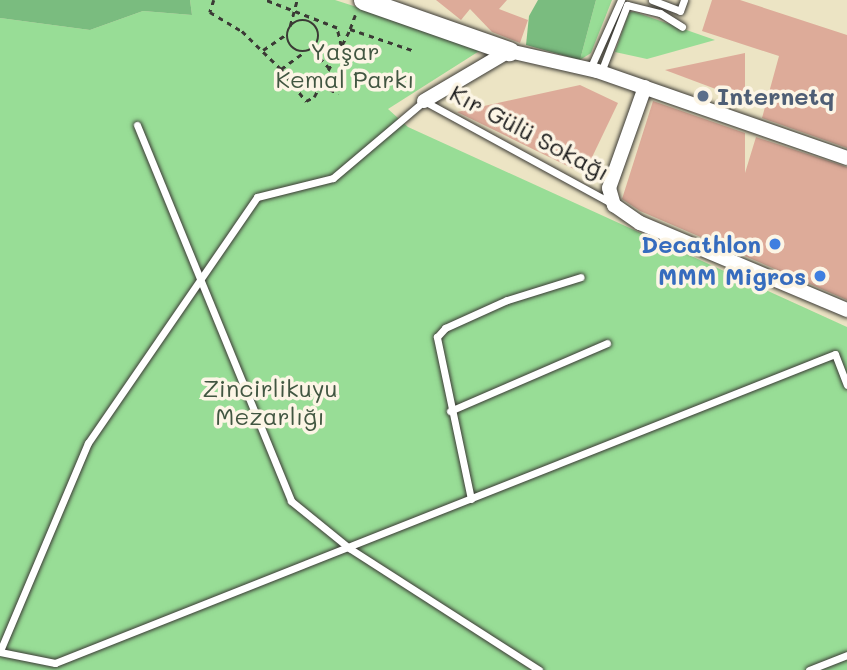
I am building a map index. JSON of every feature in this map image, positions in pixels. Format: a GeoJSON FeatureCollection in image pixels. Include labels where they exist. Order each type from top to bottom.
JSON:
{"type":"FeatureCollection","features":[{"type":"Feature","properties":{"kind":"main road"},"geometry":{"type":"LineString","coordinates":[[360,6],[509,51]]}},
{"type":"Feature","properties":{"kind":"street"},"geometry":{"type":"LineString","coordinates":[[424,101],[509,51],[596,71],[847,158]]}},
{"type":"Feature","properties":{"kind":"street"},"geometry":{"type":"LineString","coordinates":[[645,87],[609,188],[614,205],[640,223],[847,310]]}},
{"type":"Feature","properties":{"kind":"lane"},"geometry":{"type":"LineString","coordinates":[[596,71],[621,0]]}},
{"type":"Feature","properties":{"kind":"lane"},"geometry":{"type":"LineString","coordinates":[[652,0],[680,11],[684,0]]}},
{"type":"Feature","properties":{"kind":"lane"},"geometry":{"type":"LineString","coordinates":[[596,71],[627,5],[660,13],[682,27]]}},
{"type":"Feature","properties":{"kind":"lane"},"geometry":{"type":"LineString","coordinates":[[424,101],[333,178],[257,197],[88,443],[15,608],[0,652],[55,663],[835,354],[847,385]]}},
{"type":"Feature","properties":{"kind":"lane","name":"Kır Gülü Sokağı"},"geometry":{"type":"LineString","coordinates":[[424,101],[614,205]]}},
{"type":"Feature","properties":{"kind":"lane"},"geometry":{"type":"LineString","coordinates":[[137,125],[203,278],[291,501],[349,548],[539,670]]}},
{"type":"Feature","properties":{"kind":"lane"},"geometry":{"type":"LineString","coordinates":[[471,499],[450,411],[437,337],[445,328],[507,300],[582,277]]}},
{"type":"Feature","properties":{"kind":"lane"},"geometry":{"type":"LineString","coordinates":[[450,411],[607,342]]}},
{"type":"Feature","properties":{"kind":"lane"},"geometry":{"type":"LineString","coordinates":[[809,670],[847,655]]}},
{"type":"Feature","properties":{"kind":"path"},"geometry":{"type":"LineString","coordinates":[[214,0],[210,12],[262,51],[281,69],[306,101],[321,84],[360,6]]}},
{"type":"Feature","properties":{"kind":"path"},"geometry":{"type":"LineString","coordinates":[[265,0],[337,27],[341,46]]}},
{"type":"Feature","properties":{"kind":"path"},"geometry":{"type":"LineString","coordinates":[[297,0],[287,34],[288,43],[304,52]]}},
{"type":"Feature","properties":{"kind":"path"},"geometry":{"type":"LineString","coordinates":[[281,69],[312,49],[319,33],[315,25],[307,20],[290,26]]}},
{"type":"Feature","properties":{"kind":"path"},"geometry":{"type":"LineString","coordinates":[[350,29],[415,51]]}},
{"type":"Feature","properties":{"kind":"path"},"geometry":{"type":"LineString","coordinates":[[262,51],[287,34]]}},
{"type":"Feature","properties":{"kind":"path"},"geometry":{"type":"LineString","coordinates":[[312,49],[329,68]]}},
{"type":"Feature","properties":{"kind":"path"},"geometry":{"type":"LineString","coordinates":[[321,84],[338,94]]}},
{"type":"Feature","properties":{"kind":"green space"},"geometry":{"type":"Polygon","coordinates":[[[0,0],[190,0],[192,15],[143,11],[90,30],[0,18],[0,0]]]}},
{"type":"Feature","properties":{"kind":"green space","name":"Zincirlikuyu Mezarlığı"},"geometry":{"type":"Polygon","coordinates":[[[190,0],[335,0],[484,48],[388,109],[408,127],[847,327],[847,670],[0,670],[0,18],[90,30],[143,11],[192,15],[190,0]]]}},
{"type":"Feature","properties":{"kind":"green space"},"geometry":{"type":"Polygon","coordinates":[[[538,0],[596,0],[580,60],[526,45],[529,16],[538,0]]]}},
{"type":"Feature","properties":{"kind":"green space"},"geometry":{"type":"Polygon","coordinates":[[[596,0],[612,0],[591,53],[580,60],[596,0]]]}},
{"type":"Feature","properties":{"kind":"green space"},"geometry":{"type":"Polygon","coordinates":[[[629,12],[715,40],[647,59],[615,52],[629,12]]]}},
{"type":"Feature","properties":{"kind":"building"},"geometry":{"type":"Polygon","coordinates":[[[436,0],[507,0],[499,9],[528,20],[520,43],[492,32],[470,9],[461,20],[436,0]]]}},
{"type":"Feature","properties":{"kind":"building"},"geometry":{"type":"Polygon","coordinates":[[[712,0],[740,0],[847,35],[847,148],[762,118],[779,56],[702,31],[712,0]]]}},
{"type":"Feature","properties":{"kind":"building"},"geometry":{"type":"Polygon","coordinates":[[[745,53],[745,100],[665,70],[745,53]]]}},
{"type":"Feature","properties":{"kind":"building"},"geometry":{"type":"Polygon","coordinates":[[[580,85],[618,103],[584,174],[457,112],[580,85]]]}},
{"type":"Feature","properties":{"kind":"building"},"geometry":{"type":"Polygon","coordinates":[[[653,101],[745,133],[745,173],[756,137],[847,167],[847,300],[640,211],[622,199],[653,101]]]}},
{"type":"Feature","properties":{"kind":"place","name":"Internetq"},"geometry":{"type":"Point","coordinates":[703,96]}},
{"type":"Feature","properties":{"kind":"place","name":"Decathlon"},"geometry":{"type":"Point","coordinates":[775,244]}},
{"type":"Feature","properties":{"kind":"place","name":"MMM Migros"},"geometry":{"type":"Point","coordinates":[820,276]}},
{"type":"Feature","properties":{"kind":"park label","name":"Yaşar Kemal Parkı"},"geometry":{"type":"Point","coordinates":[345,65]}}]}
